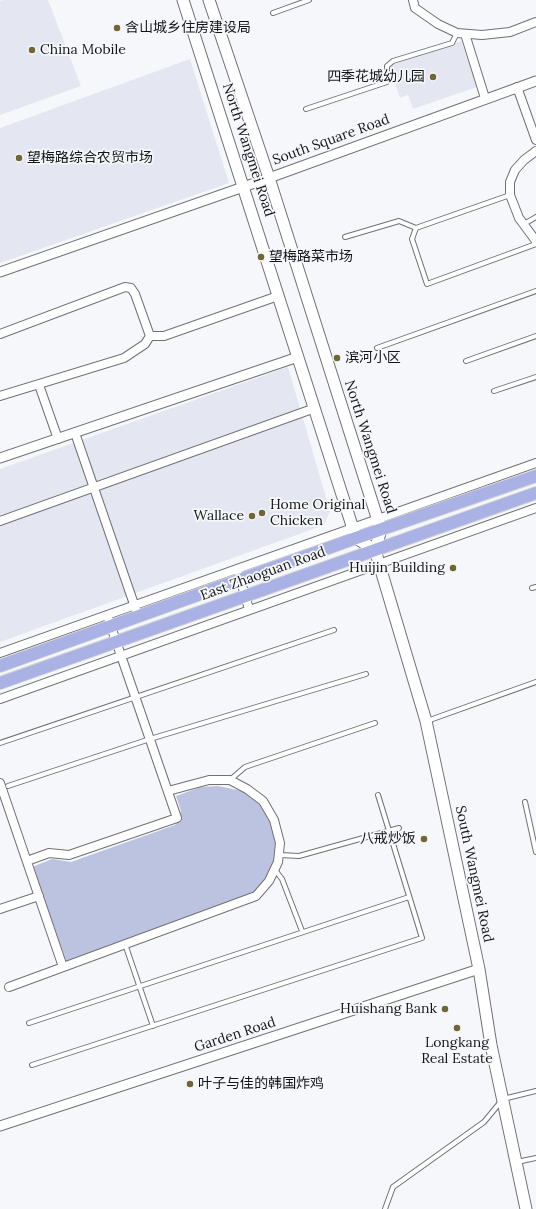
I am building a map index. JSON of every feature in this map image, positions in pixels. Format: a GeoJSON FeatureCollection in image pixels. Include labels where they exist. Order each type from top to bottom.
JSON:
{"type":"FeatureCollection","features":[{"type":"Feature","properties":{"kind":"main road","name":"North Wangmei Road"},"geometry":{"type":"LineString","coordinates":[[184,0],[354,533]]}},
{"type":"Feature","properties":{"kind":"main road","name":"North Wangmei Road"},"geometry":{"type":"LineString","coordinates":[[209,0],[269,178],[379,525],[375,550]]}},
{"type":"Feature","properties":{"kind":"main road","name":"East Zhaoguan Road"},"geometry":{"type":"LineString","coordinates":[[0,666],[109,620],[238,574],[354,533],[536,476]]}},
{"type":"Feature","properties":{"kind":"main road","name":"East Zhaoguan Road"},"geometry":{"type":"LineString","coordinates":[[0,683],[536,493]]}},
{"type":"Feature","properties":{"kind":"main road"},"geometry":{"type":"LineString","coordinates":[[354,533],[375,550]]}},
{"type":"Feature","properties":{"kind":"main road","name":"South Wangmei Road"},"geometry":{"type":"LineString","coordinates":[[375,550],[426,721],[479,969],[491,1045],[526,1209]]}},
{"type":"Feature","properties":{"kind":"street"},"geometry":{"type":"LineString","coordinates":[[413,0],[415,8],[438,24],[461,34],[482,36],[510,32],[536,22]]}},
{"type":"Feature","properties":{"kind":"street"},"geometry":{"type":"LineString","coordinates":[[461,34],[485,98]]}},
{"type":"Feature","properties":{"kind":"street","name":"South Square Road"},"geometry":{"type":"LineString","coordinates":[[0,272],[244,187],[536,80]]}},
{"type":"Feature","properties":{"kind":"street"},"geometry":{"type":"LineString","coordinates":[[517,87],[536,140]]}},
{"type":"Feature","properties":{"kind":"street"},"geometry":{"type":"LineString","coordinates":[[536,152],[524,160],[515,170],[510,182],[510,195],[518,218],[536,241]]}},
{"type":"Feature","properties":{"kind":"street"},"geometry":{"type":"LineString","coordinates":[[0,334],[125,287],[131,288],[135,294],[150,336]]}},
{"type":"Feature","properties":{"kind":"street"},"geometry":{"type":"LineString","coordinates":[[150,336],[164,336],[278,296]]}},
{"type":"Feature","properties":{"kind":"street"},"geometry":{"type":"LineString","coordinates":[[0,396],[124,358],[145,344],[150,336]]}},
{"type":"Feature","properties":{"kind":"street"},"geometry":{"type":"LineString","coordinates":[[0,458],[298,357]]}},
{"type":"Feature","properties":{"kind":"street"},"geometry":{"type":"LineString","coordinates":[[39,385],[58,439]]}},
{"type":"Feature","properties":{"kind":"street"},"geometry":{"type":"LineString","coordinates":[[0,521],[314,408]]}},
{"type":"Feature","properties":{"kind":"street"},"geometry":{"type":"LineString","coordinates":[[75,433],[136,611]]}},
{"type":"Feature","properties":{"kind":"street"},"geometry":{"type":"LineString","coordinates":[[379,525],[536,463]]}},
{"type":"Feature","properties":{"kind":"street"},"geometry":{"type":"LineString","coordinates":[[0,699],[536,508]]}},
{"type":"Feature","properties":{"kind":"street"},"geometry":{"type":"LineString","coordinates":[[238,574],[250,609]]}},
{"type":"Feature","properties":{"kind":"street"},"geometry":{"type":"LineString","coordinates":[[0,653],[109,620],[177,818],[68,856],[49,853],[27,861]]}},
{"type":"Feature","properties":{"kind":"street"},"geometry":{"type":"LineString","coordinates":[[9,987],[256,896],[269,881],[275,870],[280,855],[280,843],[274,820],[263,801],[247,789],[230,780],[209,780],[168,791]]}},
{"type":"Feature","properties":{"kind":"street"},"geometry":{"type":"LineString","coordinates":[[2,786],[63,967]]}},
{"type":"Feature","properties":{"kind":"street"},"geometry":{"type":"LineString","coordinates":[[0,910],[39,896]]}},
{"type":"Feature","properties":{"kind":"street","name":"Garden Road"},"geometry":{"type":"LineString","coordinates":[[0,1126],[479,969]]}},
{"type":"Feature","properties":{"kind":"lane"},"geometry":{"type":"LineString","coordinates":[[273,13],[309,0]]}},
{"type":"Feature","properties":{"kind":"lane"},"geometry":{"type":"LineString","coordinates":[[306,110],[388,82],[386,73],[387,66],[393,61],[452,43],[461,34]]}},
{"type":"Feature","properties":{"kind":"lane"},"geometry":{"type":"LineString","coordinates":[[345,237],[399,221],[416,228],[510,195]]}},
{"type":"Feature","properties":{"kind":"lane"},"geometry":{"type":"LineString","coordinates":[[524,224],[536,217]]}},
{"type":"Feature","properties":{"kind":"lane"},"geometry":{"type":"LineString","coordinates":[[416,228],[412,239],[427,284],[536,244]]}},
{"type":"Feature","properties":{"kind":"lane"},"geometry":{"type":"LineString","coordinates":[[377,348],[536,291]]}},
{"type":"Feature","properties":{"kind":"lane"},"geometry":{"type":"LineString","coordinates":[[466,361],[536,336]]}},
{"type":"Feature","properties":{"kind":"lane"},"geometry":{"type":"LineString","coordinates":[[494,391],[536,377]]}},
{"type":"Feature","properties":{"kind":"lane"},"geometry":{"type":"LineString","coordinates":[[0,743],[334,630]]}},
{"type":"Feature","properties":{"kind":"lane"},"geometry":{"type":"LineString","coordinates":[[2,786],[150,739],[366,674]]}},
{"type":"Feature","properties":{"kind":"lane"},"geometry":{"type":"LineString","coordinates":[[426,721],[536,682]]}},
{"type":"Feature","properties":{"kind":"lane"},"geometry":{"type":"LineString","coordinates":[[230,780],[246,767],[375,723]]}},
{"type":"Feature","properties":{"kind":"lane"},"geometry":{"type":"LineString","coordinates":[[32,1065],[422,938],[378,795]]}},
{"type":"Feature","properties":{"kind":"lane"},"geometry":{"type":"LineString","coordinates":[[525,802],[536,852]]}},
{"type":"Feature","properties":{"kind":"lane"},"geometry":{"type":"LineString","coordinates":[[280,855],[298,856],[399,828]]}},
{"type":"Feature","properties":{"kind":"lane"},"geometry":{"type":"LineString","coordinates":[[275,870],[282,879],[302,931]]}},
{"type":"Feature","properties":{"kind":"lane"},"geometry":{"type":"LineString","coordinates":[[29,1023],[302,931],[409,897]]}},
{"type":"Feature","properties":{"kind":"lane"},"geometry":{"type":"LineString","coordinates":[[125,944],[152,1026]]}},
{"type":"Feature","properties":{"kind":"lane"},"geometry":{"type":"LineString","coordinates":[[385,1209],[393,1187],[484,1122],[503,1099],[536,1091]]}},
{"type":"Feature","properties":{"kind":"lane"},"geometry":{"type":"LineString","coordinates":[[516,1162],[536,1158]]}},
{"type":"Feature","properties":{"kind":"shaded area"},"geometry":{"type":"Polygon","coordinates":[[[48,0],[81,86],[0,115],[0,1],[48,0]]]}},
{"type":"Feature","properties":{"kind":"shaded area","name":"四季花城幼儿园"},"geometry":{"type":"Polygon","coordinates":[[[461,41],[477,87],[413,109],[408,95],[400,98],[389,66],[461,41]]]}},
{"type":"Feature","properties":{"kind":"shaded area"},"geometry":{"type":"Polygon","coordinates":[[[190,59],[229,183],[0,263],[0,128],[190,59]]]}},
{"type":"Feature","properties":{"kind":"shaded area"},"geometry":{"type":"Polygon","coordinates":[[[288,367],[330,511],[324,525],[0,642],[0,469],[288,367]]]}},
{"type":"Feature","properties":{"kind":"shaded area"},"geometry":{"type":"Polygon","coordinates":[[[218,786],[242,791],[260,804],[270,821],[277,843],[274,862],[266,880],[253,893],[67,963],[32,867],[52,859],[71,862],[175,825],[179,819],[181,811],[176,796],[201,787],[218,786]]]}},
{"type":"Feature","properties":{"kind":"place","name":"含山城乡住房建设局"},"geometry":{"type":"Point","coordinates":[117,28]}},
{"type":"Feature","properties":{"kind":"place","name":"China Mobile"},"geometry":{"type":"Point","coordinates":[32,50]}},
{"type":"Feature","properties":{"kind":"place","name":"四季花城幼儿园"},"geometry":{"type":"Point","coordinates":[433,77]}},
{"type":"Feature","properties":{"kind":"place","name":"望梅路综合农贸市场"},"geometry":{"type":"Point","coordinates":[19,158]}},
{"type":"Feature","properties":{"kind":"place","name":"望梅路菜市场"},"geometry":{"type":"Point","coordinates":[261,257]}},
{"type":"Feature","properties":{"kind":"place","name":"滨河小区"},"geometry":{"type":"Point","coordinates":[337,358]}},
{"type":"Feature","properties":{"kind":"place","name":"Home Original Chicken"},"geometry":{"type":"Point","coordinates":[262,513]}},
{"type":"Feature","properties":{"kind":"place","name":"Wallace"},"geometry":{"type":"Point","coordinates":[252,516]}},
{"type":"Feature","properties":{"kind":"place","name":"Huijin Building"},"geometry":{"type":"Point","coordinates":[453,568]}},
{"type":"Feature","properties":{"kind":"place","name":"八戒炒饭"},"geometry":{"type":"Point","coordinates":[424,839]}},
{"type":"Feature","properties":{"kind":"place","name":"Huishang Bank"},"geometry":{"type":"Point","coordinates":[445,1009]}},
{"type":"Feature","properties":{"kind":"place","name":"Longkang Real Estate"},"geometry":{"type":"Point","coordinates":[457,1028]}},
{"type":"Feature","properties":{"kind":"place","name":"叶子与佳的韩国炸鸡"},"geometry":{"type":"Point","coordinates":[190,1084]}}]}
